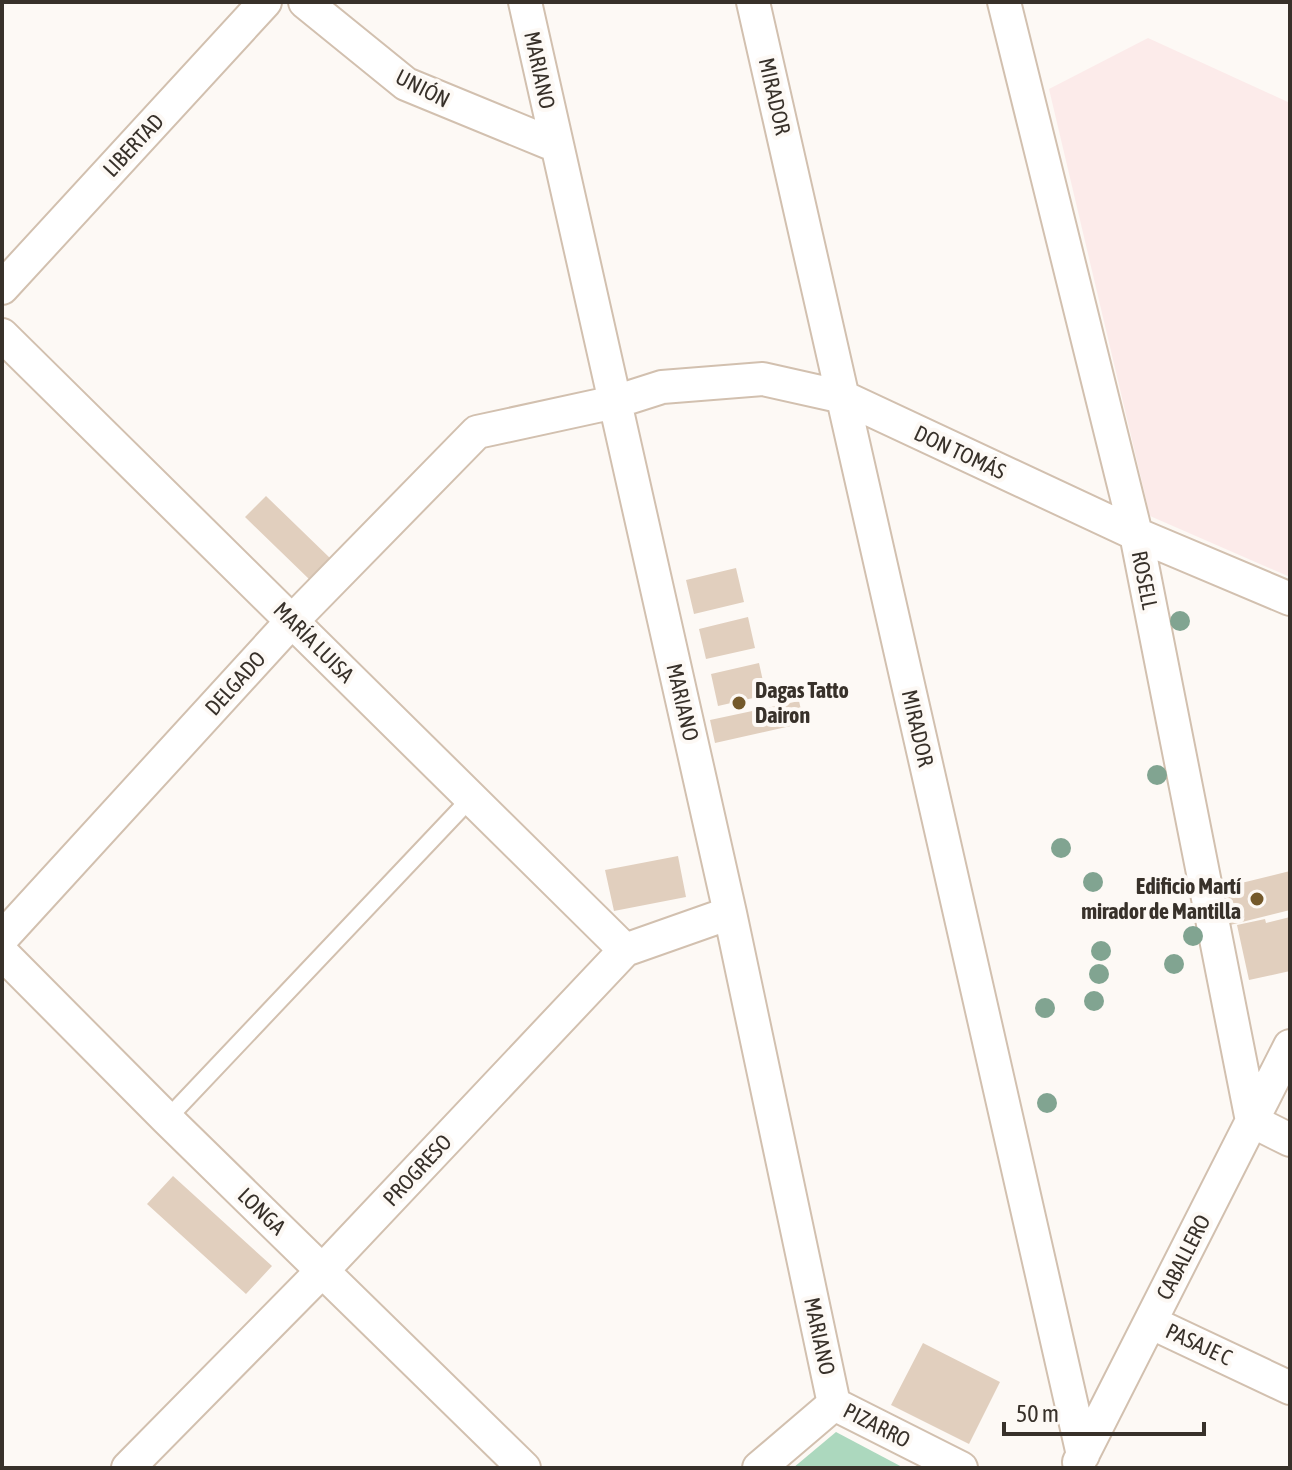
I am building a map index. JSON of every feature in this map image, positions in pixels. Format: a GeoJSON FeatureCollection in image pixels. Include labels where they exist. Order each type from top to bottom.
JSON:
{"type":"FeatureCollection","features":[{"type":"Feature","properties":{"kind":"street","name":"LIBERTAD"},"geometry":{"type":"LineString","coordinates":[[2,288],[265,2]]}},
{"type":"Feature","properties":{"kind":"street","name":"UNIÓN"},"geometry":{"type":"LineString","coordinates":[[305,2],[406,84],[557,146]]}},
{"type":"Feature","properties":{"kind":"street","name":"MARIANO"},"geometry":{"type":"LineString","coordinates":[[525,2],[730,913],[834,1404]]}},
{"type":"Feature","properties":{"kind":"street","name":"MIRADOR"},"geometry":{"type":"LineString","coordinates":[[753,2],[1079,1461]]}},
{"type":"Feature","properties":{"kind":"street","name":"ROSELL"},"geometry":{"type":"LineString","coordinates":[[1004,2],[1136,534],[1252,1121]]}},
{"type":"Feature","properties":{"kind":"street","name":"MARÍA LUISA"},"geometry":{"type":"LineString","coordinates":[[2,335],[625,950]]}},
{"type":"Feature","properties":{"kind":"street","name":"DON TOMÁS"},"geometry":{"type":"LineString","coordinates":[[615,402],[662,387],[763,379],[843,397],[1136,534],[1290,599]]}},
{"type":"Feature","properties":{"kind":"street","name":"DELGADO"},"geometry":{"type":"LineString","coordinates":[[2,938],[292,621],[477,432],[615,402]]}},
{"type":"Feature","properties":{"kind":"street","name":"PROGRESO"},"geometry":{"type":"LineString","coordinates":[[128,1468],[323,1270],[625,950],[730,913]]}},
{"type":"Feature","properties":{"kind":"street","name":"LONGA"},"geometry":{"type":"LineString","coordinates":[[2,953],[524,1468]]}},
{"type":"Feature","properties":{"kind":"street","name":"CABALLERO"},"geometry":{"type":"LineString","coordinates":[[1079,1461],[1290,1046]]}},
{"type":"Feature","properties":{"kind":"street"},"geometry":{"type":"LineString","coordinates":[[1252,1121],[1290,1140]]}},
{"type":"Feature","properties":{"kind":"street","name":"PASAJE C"},"geometry":{"type":"LineString","coordinates":[[1150,1322],[1290,1388]]}},
{"type":"Feature","properties":{"kind":"street"},"geometry":{"type":"LineString","coordinates":[[759,1468],[834,1404]]}},
{"type":"Feature","properties":{"kind":"street","name":"PIZARRO"},"geometry":{"type":"LineString","coordinates":[[834,1404],[961,1468]]}},
{"type":"Feature","properties":{"kind":"lane"},"geometry":{"type":"LineString","coordinates":[[167,1119],[470,799]]}},
{"type":"Feature","properties":{"kind":"shaded area"},"geometry":{"type":"Polygon","coordinates":[[[1148,38],[1290,103],[1290,577],[1150,516],[1049,89],[1148,38]]]}},
{"type":"Feature","properties":{"kind":"green space"},"geometry":{"type":"Polygon","coordinates":[[[836,1432],[904,1468],[793,1468],[836,1432]]]}},
{"type":"Feature","properties":{"kind":"building"},"geometry":{"type":"Polygon","coordinates":[[[266,496],[331,559],[310,580],[245,517],[266,496]]]}},
{"type":"Feature","properties":{"kind":"building"},"geometry":{"type":"Polygon","coordinates":[[[736,568],[744,602],[694,614],[686,580],[736,568]]]}},
{"type":"Feature","properties":{"kind":"building"},"geometry":{"type":"Polygon","coordinates":[[[748,617],[755,648],[706,659],[699,629],[748,617]]]}},
{"type":"Feature","properties":{"kind":"building"},"geometry":{"type":"Polygon","coordinates":[[[759,663],[766,695],[718,706],[711,674],[759,663]]]}},
{"type":"Feature","properties":{"kind":"building"},"geometry":{"type":"Polygon","coordinates":[[[799,701],[804,723],[715,743],[710,720],[799,701]]]}},
{"type":"Feature","properties":{"kind":"building"},"geometry":{"type":"Polygon","coordinates":[[[678,856],[686,897],[614,911],[605,870],[678,856]]]}},
{"type":"Feature","properties":{"kind":"building","name":"Edificio Martí mirador de Mantilla"},"geometry":{"type":"Polygon","coordinates":[[[1290,871],[1290,910],[1230,925],[1221,888],[1290,871]]]}},
{"type":"Feature","properties":{"kind":"building"},"geometry":{"type":"Polygon","coordinates":[[[1290,917],[1290,971],[1249,980],[1237,925],[1290,917]]]}},
{"type":"Feature","properties":{"kind":"building"},"geometry":{"type":"Polygon","coordinates":[[[173,1176],[272,1266],[246,1294],[147,1204],[173,1176]]]}},
{"type":"Feature","properties":{"kind":"building"},"geometry":{"type":"Polygon","coordinates":[[[923,1343],[1000,1382],[969,1444],[891,1405],[923,1343]]]}},
{"type":"Feature","properties":{"kind":"place","name":"Dagas Tatto Dairon"},"geometry":{"type":"Point","coordinates":[739,703]}},
{"type":"Feature","properties":{"kind":"place","name":"Edificio Martí mirador de Mantilla"},"geometry":{"type":"Point","coordinates":[1257,899]}}]}
